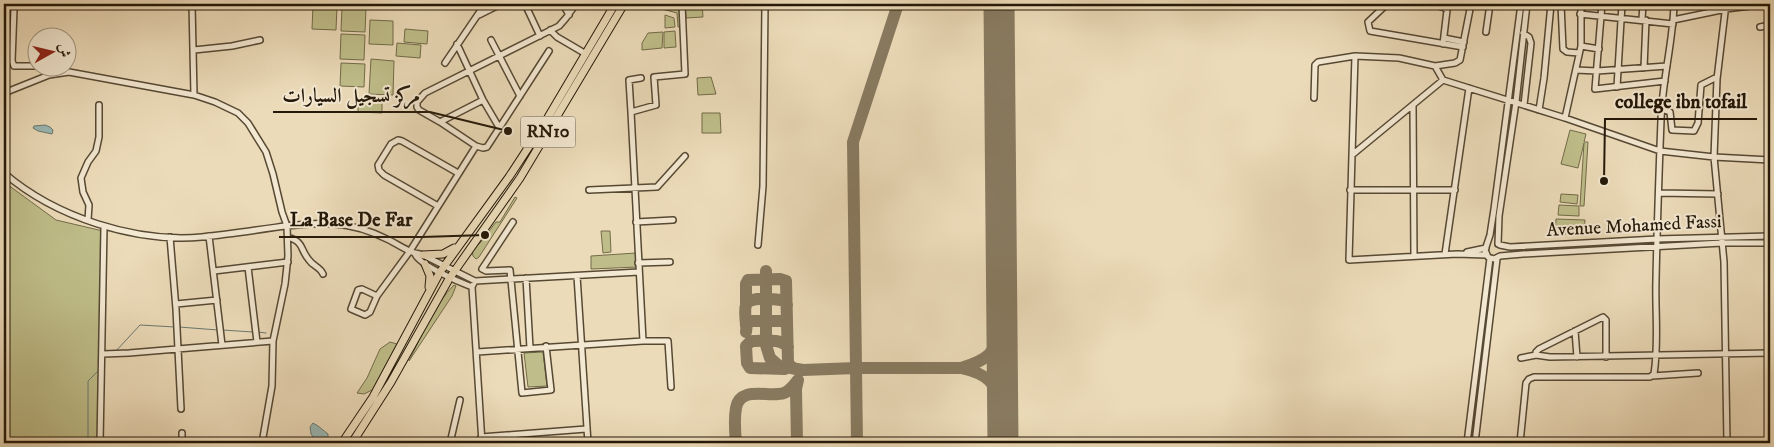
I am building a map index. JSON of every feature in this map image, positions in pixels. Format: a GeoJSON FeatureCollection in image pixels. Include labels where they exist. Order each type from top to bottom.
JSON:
{"type":"FeatureCollection","features":[{"type":"Feature","properties":{"kind":"main road","name":"RN10"},"geometry":{"type":"LineString","coordinates":[[342,443],[373,397],[442,269],[509,177],[547,119],[615,4]]}},
{"type":"Feature","properties":{"kind":"main road","name":"RN10"},"geometry":{"type":"LineString","coordinates":[[352,443],[391,382],[452,274],[520,178],[624,4]]}},
{"type":"Feature","properties":{"kind":"main road"},"geometry":{"type":"LineString","coordinates":[[423,255],[443,254],[458,245]]}},
{"type":"Feature","properties":{"kind":"main road"},"geometry":{"type":"LineString","coordinates":[[425,264],[430,276],[429,290]]}},
{"type":"Feature","properties":{"kind":"street"},"geometry":{"type":"LineString","coordinates":[[192,4],[194,95]]}},
{"type":"Feature","properties":{"kind":"street"},"geometry":{"type":"LineString","coordinates":[[445,63],[485,4]]}},
{"type":"Feature","properties":{"kind":"street"},"geometry":{"type":"LineString","coordinates":[[478,16],[501,4]]}},
{"type":"Feature","properties":{"kind":"street"},"geometry":{"type":"LineString","coordinates":[[524,4],[540,36]]}},
{"type":"Feature","properties":{"kind":"street"},"geometry":{"type":"LineString","coordinates":[[563,4],[569,15]]}},
{"type":"Feature","properties":{"kind":"street"},"geometry":{"type":"LineString","coordinates":[[549,50],[487,147],[476,146],[417,108],[417,102],[425,93],[499,57],[564,22],[576,4]]}},
{"type":"Feature","properties":{"kind":"street"},"geometry":{"type":"LineString","coordinates":[[631,112],[656,105],[654,78],[685,74],[682,4]]}},
{"type":"Feature","properties":{"kind":"street"},"geometry":{"type":"LineString","coordinates":[[758,245],[763,186],[765,4]]}},
{"type":"Feature","properties":{"kind":"street"},"geometry":{"type":"LineString","coordinates":[[1387,4],[1368,22],[1370,31],[1464,44]]}},
{"type":"Feature","properties":{"kind":"street"},"geometry":{"type":"LineString","coordinates":[[1430,4],[1447,10],[1443,41]]}},
{"type":"Feature","properties":{"kind":"street"},"geometry":{"type":"LineString","coordinates":[[1314,98],[1316,62],[1355,56],[1399,58],[1435,66],[1458,62],[1462,57],[1471,4]]}},
{"type":"Feature","properties":{"kind":"street"},"geometry":{"type":"LineString","coordinates":[[1486,32],[1490,4]]}},
{"type":"Feature","properties":{"kind":"street"},"geometry":{"type":"LineString","coordinates":[[1467,443],[1488,257],[1487,247],[1493,217],[1521,4]]}},
{"type":"Feature","properties":{"kind":"street"},"geometry":{"type":"LineString","coordinates":[[1475,443],[1499,258],[1502,252],[1499,245],[1498,223],[1516,102],[1527,4]]}},
{"type":"Feature","properties":{"kind":"street"},"geometry":{"type":"LineString","coordinates":[[1539,110],[1552,4]]}},
{"type":"Feature","properties":{"kind":"street"},"geometry":{"type":"LineString","coordinates":[[1561,4],[1563,49],[1567,52],[1579,53]]}},
{"type":"Feature","properties":{"kind":"street"},"geometry":{"type":"LineString","coordinates":[[1565,118],[1581,46],[1581,4]]}},
{"type":"Feature","properties":{"kind":"street"},"geometry":{"type":"LineString","coordinates":[[1602,4],[1596,89],[1665,81]]}},
{"type":"Feature","properties":{"kind":"street"},"geometry":{"type":"LineString","coordinates":[[1617,87],[1622,4]]}},
{"type":"Feature","properties":{"kind":"street"},"geometry":{"type":"LineString","coordinates":[[1643,4],[1644,68]]}},
{"type":"Feature","properties":{"kind":"street"},"geometry":{"type":"LineString","coordinates":[[1652,376],[1656,356],[1657,239],[1662,109],[1674,4]]}},
{"type":"Feature","properties":{"kind":"street"},"geometry":{"type":"LineString","coordinates":[[1580,14],[1673,22],[1726,7],[1766,4]]}},
{"type":"Feature","properties":{"kind":"street"},"geometry":{"type":"LineString","coordinates":[[1726,7],[1717,79],[1714,157],[1722,240],[1727,443]]}},
{"type":"Feature","properties":{"kind":"street"},"geometry":{"type":"LineString","coordinates":[[14,8],[12,61],[14,66],[28,66]]}},
{"type":"Feature","properties":{"kind":"street"},"geometry":{"type":"LineString","coordinates":[[1760,26],[1770,25]]}},
{"type":"Feature","properties":{"kind":"street"},"geometry":{"type":"LineString","coordinates":[[550,30],[557,37],[586,54]]}},
{"type":"Feature","properties":{"kind":"street"},"geometry":{"type":"LineString","coordinates":[[1524,33],[1531,42],[1524,105]]}},
{"type":"Feature","properties":{"kind":"street"},"geometry":{"type":"LineString","coordinates":[[194,50],[238,45],[260,40]]}},
{"type":"Feature","properties":{"kind":"street"},"geometry":{"type":"LineString","coordinates":[[491,40],[520,96]]}},
{"type":"Feature","properties":{"kind":"street"},"geometry":{"type":"LineString","coordinates":[[457,44],[483,100],[500,129]]}},
{"type":"Feature","properties":{"kind":"street"},"geometry":{"type":"LineString","coordinates":[[1581,46],[1598,49]]}},
{"type":"Feature","properties":{"kind":"street"},"geometry":{"type":"LineString","coordinates":[[1355,56],[1350,190],[1350,260],[1445,254],[1499,258]]}},
{"type":"Feature","properties":{"kind":"street"},"geometry":{"type":"LineString","coordinates":[[1435,66],[1443,80],[1565,118],[1660,151],[1714,157],[1770,160]]}},
{"type":"Feature","properties":{"kind":"street"},"geometry":{"type":"LineString","coordinates":[[1576,70],[1597,71],[1667,66]]}},
{"type":"Feature","properties":{"kind":"street"},"geometry":{"type":"LineString","coordinates":[[78,74],[194,95],[215,102],[238,113],[248,123],[266,152],[287,226],[288,262],[273,341],[272,386],[262,443]]}},
{"type":"Feature","properties":{"kind":"street"},"geometry":{"type":"LineString","coordinates":[[4,94],[40,78]]}},
{"type":"Feature","properties":{"kind":"street"},"geometry":{"type":"LineString","coordinates":[[641,78],[629,80],[643,341]]}},
{"type":"Feature","properties":{"kind":"street"},"geometry":{"type":"LineString","coordinates":[[1662,109],[1670,112],[1672,129],[1694,131],[1698,123],[1701,85],[1712,79],[1717,79]]}},
{"type":"Feature","properties":{"kind":"street"},"geometry":{"type":"LineString","coordinates":[[1352,155],[1443,80]]}},
{"type":"Feature","properties":{"kind":"street"},"geometry":{"type":"LineString","coordinates":[[1445,254],[1469,88]]}},
{"type":"Feature","properties":{"kind":"street"},"geometry":{"type":"LineString","coordinates":[[440,122],[483,100]]}},
{"type":"Feature","properties":{"kind":"street"},"geometry":{"type":"LineString","coordinates":[[88,220],[89,205],[83,192],[81,178],[88,162],[96,151],[99,137],[99,105]]}},
{"type":"Feature","properties":{"kind":"street"},"geometry":{"type":"LineString","coordinates":[[1413,106],[1414,256]]}},
{"type":"Feature","properties":{"kind":"street"},"geometry":{"type":"LineString","coordinates":[[438,206],[384,175],[378,165],[393,141],[402,142],[458,173]]}},
{"type":"Feature","properties":{"kind":"street"},"geometry":{"type":"LineString","coordinates":[[377,296],[362,288],[358,290],[351,309],[368,314],[377,296],[412,252],[438,206],[476,146]]}},
{"type":"Feature","properties":{"kind":"street"},"geometry":{"type":"LineString","coordinates":[[588,190],[657,187],[684,156]]}},
{"type":"Feature","properties":{"kind":"street"},"geometry":{"type":"LineString","coordinates":[[4,173],[35,194],[69,212],[104,227],[139,235],[170,237],[209,236],[324,223],[354,226],[423,255],[472,287]]}},
{"type":"Feature","properties":{"kind":"street"},"geometry":{"type":"LineString","coordinates":[[1350,190],[1455,190]]}},
{"type":"Feature","properties":{"kind":"street"},"geometry":{"type":"LineString","coordinates":[[1659,193],[1718,194]]}},
{"type":"Feature","properties":{"kind":"street"},"geometry":{"type":"LineString","coordinates":[[636,222],[674,220]]}},
{"type":"Feature","properties":{"kind":"street"},"geometry":{"type":"LineString","coordinates":[[513,222],[482,269],[486,271],[510,270],[522,393],[551,390],[546,346]]}},
{"type":"Feature","properties":{"kind":"street"},"geometry":{"type":"LineString","coordinates":[[100,443],[104,227]]}},
{"type":"Feature","properties":{"kind":"street"},"geometry":{"type":"LineString","coordinates":[[209,236],[222,345]]}},
{"type":"Feature","properties":{"kind":"street","name":"Avenue Mohamed Fassi"},"geometry":{"type":"LineString","coordinates":[[1499,258],[1657,247],[1770,236]]}},
{"type":"Feature","properties":{"kind":"street"},"geometry":{"type":"LineString","coordinates":[[170,237],[176,304],[181,409]]}},
{"type":"Feature","properties":{"kind":"street"},"geometry":{"type":"LineString","coordinates":[[288,237],[297,240],[302,245],[309,261],[321,270],[323,274]]}},
{"type":"Feature","properties":{"kind":"street","name":"Avenue Mohamed Fassi"},"geometry":{"type":"LineString","coordinates":[[1499,245],[1510,247],[1657,239],[1770,243]]}},
{"type":"Feature","properties":{"kind":"street"},"geometry":{"type":"LineString","coordinates":[[1457,254],[1487,247],[1492,243],[1499,245]]}},
{"type":"Feature","properties":{"kind":"street"},"geometry":{"type":"LineString","coordinates":[[412,252],[425,264],[442,269]]}},
{"type":"Feature","properties":{"kind":"street"},"geometry":{"type":"LineString","coordinates":[[214,271],[288,262]]}},
{"type":"Feature","properties":{"kind":"street"},"geometry":{"type":"LineString","coordinates":[[638,263],[670,262]]}},
{"type":"Feature","properties":{"kind":"street"},"geometry":{"type":"LineString","coordinates":[[248,267],[257,342]]}},
{"type":"Feature","properties":{"kind":"street"},"geometry":{"type":"LineString","coordinates":[[452,274],[475,281],[639,272]]}},
{"type":"Feature","properties":{"kind":"street"},"geometry":{"type":"LineString","coordinates":[[577,276],[588,443]]}},
{"type":"Feature","properties":{"kind":"street"},"geometry":{"type":"LineString","coordinates":[[526,278],[530,348]]}},
{"type":"Feature","properties":{"kind":"street"},"geometry":{"type":"LineString","coordinates":[[475,281],[472,287],[482,440],[498,436],[586,429]]}},
{"type":"Feature","properties":{"kind":"street"},"geometry":{"type":"LineString","coordinates":[[176,304],[217,300]]}},
{"type":"Feature","properties":{"kind":"street"},"geometry":{"type":"LineString","coordinates":[[1536,355],[1539,349],[1605,317],[1606,357]]}},
{"type":"Feature","properties":{"kind":"street"},"geometry":{"type":"LineString","coordinates":[[1575,331],[1577,357]]}},
{"type":"Feature","properties":{"kind":"street"},"geometry":{"type":"LineString","coordinates":[[103,354],[273,341]]}},
{"type":"Feature","properties":{"kind":"street"},"geometry":{"type":"LineString","coordinates":[[477,352],[546,346],[668,341],[671,387]]}},
{"type":"Feature","properties":{"kind":"street"},"geometry":{"type":"LineString","coordinates":[[1522,358],[1536,355],[1550,358],[1770,353]]}},
{"type":"Feature","properties":{"kind":"street"},"geometry":{"type":"LineString","coordinates":[[1520,443],[1526,383],[1534,377],[1652,376],[1698,373]]}},
{"type":"Feature","properties":{"kind":"street"},"geometry":{"type":"LineString","coordinates":[[450,443],[460,400]]}},
{"type":"Feature","properties":{"kind":"street"},"geometry":{"type":"LineString","coordinates":[[182,433],[182,443]]}},
{"type":"Feature","properties":{"kind":"street"},"geometry":{"type":"LineString","coordinates":[[498,436],[500,443]]}},
{"type":"Feature","properties":{"kind":"shaded area"},"geometry":{"type":"Polygon","coordinates":[[[665,4],[679,4],[680,27],[678,27],[677,13],[662,9],[665,4]]]}},
{"type":"Feature","properties":{"kind":"shaded area"},"geometry":{"type":"Polygon","coordinates":[[[702,4],[703,17],[686,18],[685,5],[702,4]]]}},
{"type":"Feature","properties":{"kind":"shaded area"},"geometry":{"type":"Polygon","coordinates":[[[313,5],[337,6],[336,30],[312,29],[313,5]]]}},
{"type":"Feature","properties":{"kind":"shaded area"},"geometry":{"type":"Polygon","coordinates":[[[342,7],[366,7],[365,32],[341,31],[342,7]]]}},
{"type":"Feature","properties":{"kind":"shaded area"},"geometry":{"type":"Polygon","coordinates":[[[665,15],[674,18],[675,27],[665,28],[665,15]]]}},
{"type":"Feature","properties":{"kind":"shaded area"},"geometry":{"type":"Polygon","coordinates":[[[370,20],[393,21],[393,45],[369,44],[370,20]]]}},
{"type":"Feature","properties":{"kind":"shaded area"},"geometry":{"type":"Polygon","coordinates":[[[405,29],[428,31],[427,44],[404,42],[405,29]]]}},
{"type":"Feature","properties":{"kind":"shaded area"},"geometry":{"type":"Polygon","coordinates":[[[675,31],[676,47],[664,48],[664,32],[675,31]]]}},
{"type":"Feature","properties":{"kind":"shaded area"},"geometry":{"type":"Polygon","coordinates":[[[663,32],[662,48],[642,50],[642,43],[648,33],[663,32]]]}},
{"type":"Feature","properties":{"kind":"shaded area"},"geometry":{"type":"Polygon","coordinates":[[[341,34],[365,35],[364,60],[340,59],[341,34]]]}},
{"type":"Feature","properties":{"kind":"shaded area"},"geometry":{"type":"Polygon","coordinates":[[[397,43],[421,45],[420,58],[396,56],[397,43]]]}},
{"type":"Feature","properties":{"kind":"shaded area"},"geometry":{"type":"Polygon","coordinates":[[[371,59],[394,61],[393,95],[369,94],[371,59]]]}},
{"type":"Feature","properties":{"kind":"shaded area"},"geometry":{"type":"Polygon","coordinates":[[[341,63],[365,64],[364,87],[340,86],[341,63]]]}},
{"type":"Feature","properties":{"kind":"shaded area"},"geometry":{"type":"Polygon","coordinates":[[[711,77],[716,94],[698,95],[697,78],[711,77]]]}},
{"type":"Feature","properties":{"kind":"shaded area"},"geometry":{"type":"Polygon","coordinates":[[[358,99],[382,99],[382,113],[358,112],[358,99]]]}},
{"type":"Feature","properties":{"kind":"shaded area"},"geometry":{"type":"Polygon","coordinates":[[[702,113],[720,113],[721,133],[702,133],[702,113]]]}},
{"type":"Feature","properties":{"kind":"shaded area"},"geometry":{"type":"Polygon","coordinates":[[[1570,130],[1586,134],[1584,142],[1588,142],[1584,206],[1580,206],[1584,143],[1578,168],[1561,164],[1570,130]]]}},
{"type":"Feature","properties":{"kind":"shaded area"},"geometry":{"type":"Polygon","coordinates":[[[4,182],[56,220],[103,231],[100,443],[4,443],[4,182]]]}},
{"type":"Feature","properties":{"kind":"shaded area"},"geometry":{"type":"Polygon","coordinates":[[[1561,194],[1578,195],[1577,204],[1560,202],[1561,194]]]}},
{"type":"Feature","properties":{"kind":"shaded area"},"geometry":{"type":"Polygon","coordinates":[[[515,197],[517,198],[476,259],[473,256],[472,250],[480,243],[496,222],[500,222],[515,197]]]}},
{"type":"Feature","properties":{"kind":"shaded area"},"geometry":{"type":"Polygon","coordinates":[[[1559,205],[1579,206],[1579,216],[1558,215],[1559,205]]]}},
{"type":"Feature","properties":{"kind":"shaded area"},"geometry":{"type":"Polygon","coordinates":[[[1556,219],[1585,220],[1584,235],[1555,233],[1556,219]]]}},
{"type":"Feature","properties":{"kind":"shaded area"},"geometry":{"type":"Polygon","coordinates":[[[601,231],[610,231],[611,252],[603,253],[601,231]]]}},
{"type":"Feature","properties":{"kind":"shaded area"},"geometry":{"type":"Polygon","coordinates":[[[636,253],[637,267],[591,269],[591,256],[636,253]]]}},
{"type":"Feature","properties":{"kind":"shaded area"},"geometry":{"type":"Polygon","coordinates":[[[454,285],[456,286],[452,296],[409,361],[435,311],[447,292],[454,285]]]}},
{"type":"Feature","properties":{"kind":"shaded area"},"geometry":{"type":"Polygon","coordinates":[[[390,342],[397,344],[374,389],[364,394],[357,393],[367,378],[380,349],[390,342]]]}},
{"type":"Feature","properties":{"kind":"shaded area"},"geometry":{"type":"Polygon","coordinates":[[[543,352],[547,386],[528,387],[524,353],[543,352]]]}},
{"type":"Feature","properties":{"kind":"water"},"geometry":{"type":"Polygon","coordinates":[[[45,125],[53,130],[52,134],[33,128],[34,126],[45,125]]]}},
{"type":"Feature","properties":{"kind":"water"},"geometry":{"type":"Polygon","coordinates":[[[313,423],[328,434],[328,438],[323,443],[317,443],[311,434],[310,427],[313,423]]]}},
{"type":"Feature","properties":{"kind":"waterway"},"geometry":{"type":"LineString","coordinates":[[116,351],[140,325],[175,327]]}},
{"type":"Feature","properties":{"kind":"waterway"},"geometry":{"type":"LineString","coordinates":[[179,327],[218,330]]}},
{"type":"Feature","properties":{"kind":"waterway"},"geometry":{"type":"LineString","coordinates":[[222,330],[253,332]]}},
{"type":"Feature","properties":{"kind":"waterway"},"geometry":{"type":"LineString","coordinates":[[257,332],[266,333]]}},
{"type":"Feature","properties":{"kind":"waterway"},"geometry":{"type":"LineString","coordinates":[[88,443],[88,381],[100,369]]}},
{"type":"Feature","properties":{"kind":"taxiway"},"geometry":{"type":"LineString","coordinates":[[857,443],[853,142],[898,4]]}},
{"type":"Feature","properties":{"kind":"taxiway"},"geometry":{"type":"LineString","coordinates":[[766,271],[766,345],[770,358],[779,366],[803,370],[961,368]]}},
{"type":"Feature","properties":{"kind":"taxiway"},"geometry":{"type":"LineString","coordinates":[[746,304],[746,284],[748,280],[780,279],[786,281],[788,362],[795,369]]}},
{"type":"Feature","properties":{"kind":"taxiway"},"geometry":{"type":"LineString","coordinates":[[746,326],[745,307],[751,300],[781,300],[785,301],[787,305]]}},
{"type":"Feature","properties":{"kind":"taxiway"},"geometry":{"type":"LineString","coordinates":[[746,332],[747,323],[750,321],[781,321],[785,322],[787,326]]}},
{"type":"Feature","properties":{"kind":"taxiway"},"geometry":{"type":"LineString","coordinates":[[1002,326],[996,343],[989,354],[984,359],[961,368],[978,373],[990,381],[997,393],[1003,411]]}},
{"type":"Feature","properties":{"kind":"taxiway"},"geometry":{"type":"LineString","coordinates":[[785,369],[750,368],[747,363],[746,346],[753,341],[772,341],[781,342],[788,347]]}},
{"type":"Feature","properties":{"kind":"taxiway"},"geometry":{"type":"LineString","coordinates":[[736,443],[735,417],[739,401],[749,394],[784,393],[798,380]]}},
{"type":"Feature","properties":{"kind":"taxiway"},"geometry":{"type":"LineString","coordinates":[[797,443],[796,389],[798,380]]}},
{"type":"Feature","properties":{"kind":"runway"},"geometry":{"type":"LineString","coordinates":[[999,4],[1003,443]]}},
{"type":"Feature","properties":{"kind":"place","name":"مركز تسجيل السيارات"},"geometry":{"type":"Point","coordinates":[508,131]}},
{"type":"Feature","properties":{"kind":"place","name":"college ibn tofail"},"geometry":{"type":"Point","coordinates":[1604,181]}},
{"type":"Feature","properties":{"kind":"place","name":"La Base De Far"},"geometry":{"type":"Point","coordinates":[485,235]}}]}
